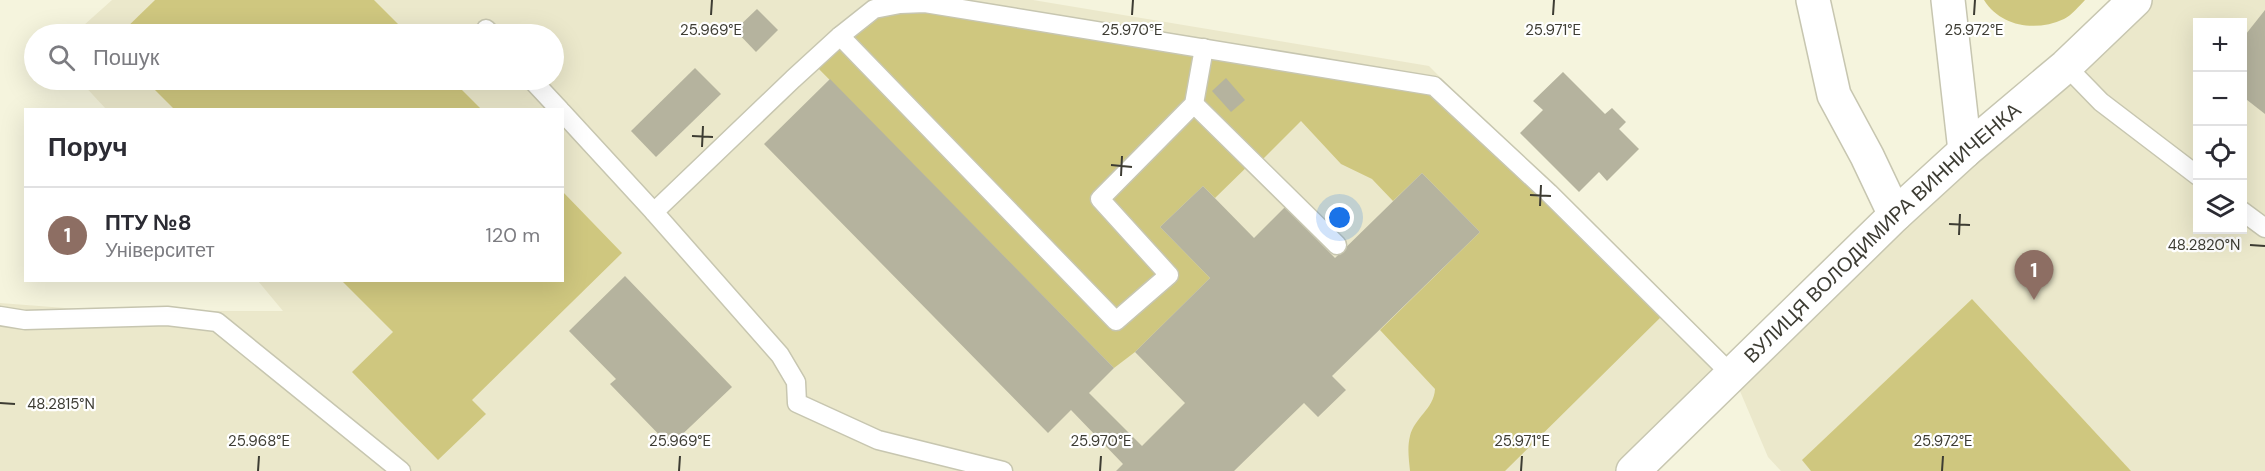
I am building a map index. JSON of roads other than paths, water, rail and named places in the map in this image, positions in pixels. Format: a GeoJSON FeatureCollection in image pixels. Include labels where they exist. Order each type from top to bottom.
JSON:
{"type":"FeatureCollection","features":[{"type":"Feature","properties":{"kind":"main road"},"geometry":{"type":"LineString","coordinates":[[1813,0],[1834,95],[1895,215]]}},
{"type":"Feature","properties":{"kind":"main road"},"geometry":{"type":"LineString","coordinates":[[1948,0],[1965,151]]}},
{"type":"Feature","properties":{"kind":"main road","name":"ВУЛИЦЯ ВОЛОДИМИРА ВИННИЧЕНКА"},"geometry":{"type":"LineString","coordinates":[[1634,471],[1895,215],[1965,151],[2066,66],[2135,0]]}},
{"type":"Feature","properties":{"kind":"lane"},"geometry":{"type":"LineString","coordinates":[[654,212],[840,36],[874,9],[900,4],[925,3],[1434,86],[1549,193],[1731,374]]}},
{"type":"Feature","properties":{"kind":"lane"},"geometry":{"type":"LineString","coordinates":[[840,36],[1116,321],[1169,275],[1100,199],[1194,104],[1204,48]]}},
{"type":"Feature","properties":{"kind":"lane"},"geometry":{"type":"LineString","coordinates":[[2066,66],[2101,102],[2193,172]]}},
{"type":"Feature","properties":{"kind":"lane"},"geometry":{"type":"LineString","coordinates":[[541,90],[558,108]]}},
{"type":"Feature","properties":{"kind":"lane"},"geometry":{"type":"LineString","coordinates":[[1194,104],[1337,245]]}},
{"type":"Feature","properties":{"kind":"lane"},"geometry":{"type":"LineString","coordinates":[[564,114],[780,355],[796,382],[797,403],[878,440],[1003,471]]}},
{"type":"Feature","properties":{"kind":"lane"},"geometry":{"type":"LineString","coordinates":[[2247,215],[2265,228]]}},
{"type":"Feature","properties":{"kind":"lane"},"geometry":{"type":"LineString","coordinates":[[0,316],[25,320],[167,316],[217,322],[401,471]]}},
{"type":"Feature","properties":{"kind":"place","name":"ПТУ №8"},"geometry":{"type":"Point","coordinates":[2034,300]}}]}
